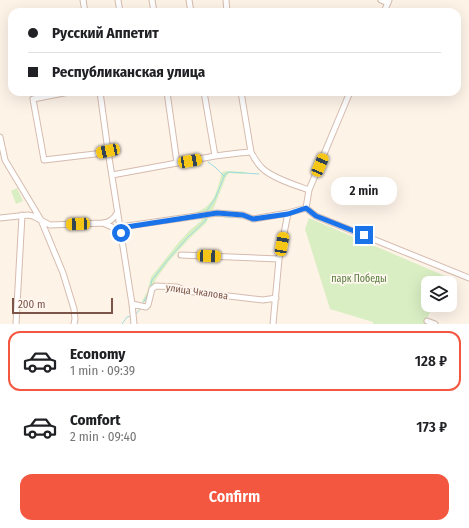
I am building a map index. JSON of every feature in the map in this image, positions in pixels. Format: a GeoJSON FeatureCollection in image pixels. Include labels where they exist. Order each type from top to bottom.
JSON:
{"type":"FeatureCollection","features":[{"type":"Feature","properties":{"kind":"street"},"geometry":{"type":"LineString","coordinates":[[380,0],[388,1]]}},
{"type":"Feature","properties":{"kind":"street"},"geometry":{"type":"LineString","coordinates":[[48,96],[33,99],[44,160],[108,151]]}},
{"type":"Feature","properties":{"kind":"street"},"geometry":{"type":"LineString","coordinates":[[101,96],[134,324]]}},
{"type":"Feature","properties":{"kind":"street"},"geometry":{"type":"LineString","coordinates":[[167,96],[177,163]]}},
{"type":"Feature","properties":{"kind":"street"},"geometry":{"type":"LineString","coordinates":[[205,96],[215,156]]}},
{"type":"Feature","properties":{"kind":"street"},"geometry":{"type":"LineString","coordinates":[[243,96],[251,152],[261,167],[267,173],[309,190]]}},
{"type":"Feature","properties":{"kind":"street"},"geometry":{"type":"LineString","coordinates":[[306,208],[306,199],[309,190],[348,96]]}},
{"type":"Feature","properties":{"kind":"street"},"geometry":{"type":"LineString","coordinates":[[0,137],[2,160],[41,220],[63,273],[74,309],[74,324]]}},
{"type":"Feature","properties":{"kind":"street"},"geometry":{"type":"LineString","coordinates":[[112,175],[215,156],[251,152]]}},
{"type":"Feature","properties":{"kind":"street"},"geometry":{"type":"LineString","coordinates":[[103,223],[120,230],[217,213],[243,215],[253,219],[288,214],[306,208]]}},
{"type":"Feature","properties":{"kind":"street"},"geometry":{"type":"LineString","coordinates":[[306,208],[316,216],[469,278]]}},
{"type":"Feature","properties":{"kind":"street"},"geometry":{"type":"LineString","coordinates":[[0,218],[28,215],[47,224],[53,225],[103,223],[111,220],[117,213]]}},
{"type":"Feature","properties":{"kind":"street"},"geometry":{"type":"LineString","coordinates":[[273,324],[280,259],[288,214]]}},
{"type":"Feature","properties":{"kind":"street"},"geometry":{"type":"LineString","coordinates":[[16,324],[22,215]]}},
{"type":"Feature","properties":{"kind":"street"},"geometry":{"type":"LineString","coordinates":[[181,255],[280,259]]}},
{"type":"Feature","properties":{"kind":"street","name":"улица Чкалова"},"geometry":{"type":"LineString","coordinates":[[132,304],[148,305],[152,289],[156,286],[178,287],[186,291],[263,300],[276,298]]}},
{"type":"Feature","properties":{"kind":"street"},"geometry":{"type":"LineString","coordinates":[[427,321],[435,324]]}},
{"type":"Feature","properties":{"kind":"green space"},"geometry":{"type":"Polygon","coordinates":[[[222,172],[247,173],[229,173],[213,210],[210,212],[194,215],[192,214],[206,207],[212,201],[222,172]]]}},
{"type":"Feature","properties":{"kind":"green space"},"geometry":{"type":"Polygon","coordinates":[[[17,188],[23,201],[16,204],[11,191],[17,188]]]}},
{"type":"Feature","properties":{"kind":"green space"},"geometry":{"type":"Polygon","coordinates":[[[203,216],[207,216],[208,219],[206,223],[170,260],[156,279],[148,300],[146,302],[142,301],[147,292],[151,277],[179,242],[201,221],[203,216]]]}},
{"type":"Feature","properties":{"kind":"green space","name":"парк Победы"},"geometry":{"type":"Polygon","coordinates":[[[309,218],[445,276],[421,276],[421,312],[430,312],[425,324],[373,324],[373,322],[330,309],[305,229],[309,218]]]}},
{"type":"Feature","properties":{"kind":"waterway"},"geometry":{"type":"LineString","coordinates":[[208,162],[224,176]]}},
{"type":"Feature","properties":{"kind":"waterway"},"geometry":{"type":"LineString","coordinates":[[206,212],[215,199],[225,174],[229,172],[259,174]]}},
{"type":"Feature","properties":{"kind":"waterway"},"geometry":{"type":"LineString","coordinates":[[212,216],[243,218]]}},
{"type":"Feature","properties":{"kind":"waterway"},"geometry":{"type":"LineString","coordinates":[[150,289],[152,280],[186,239],[206,220],[205,217]]}},
{"type":"Feature","properties":{"kind":"waterway"},"geometry":{"type":"LineString","coordinates":[[143,303],[148,294]]}},
{"type":"Feature","properties":{"kind":"waterway"},"geometry":{"type":"LineString","coordinates":[[136,314],[140,309]]}},
{"type":"Feature","properties":{"kind":"waterway"},"geometry":{"type":"LineString","coordinates":[[122,324],[127,317],[131,316]]}},
{"type":"Feature","properties":{"kind":"route"},"geometry":{"type":"LineString","coordinates":[[121,233],[120,228],[217,213],[243,215],[253,219],[288,214],[306,208],[316,216],[364,235]]}}]}
